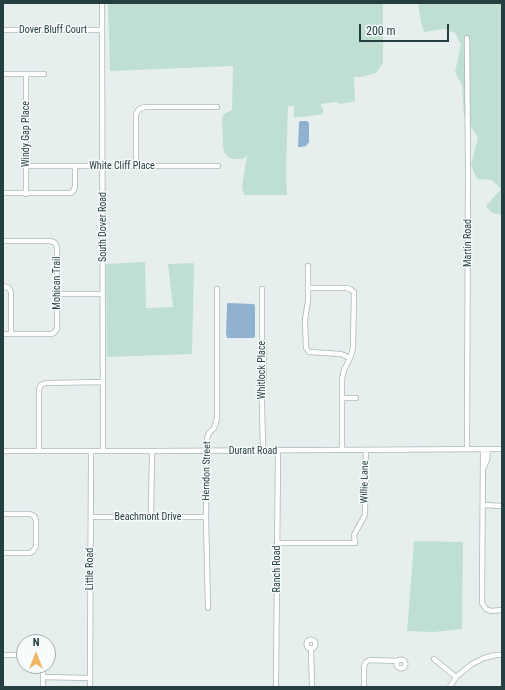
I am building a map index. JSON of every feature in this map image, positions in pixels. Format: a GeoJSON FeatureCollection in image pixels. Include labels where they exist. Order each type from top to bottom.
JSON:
{"type":"FeatureCollection","features":[{"type":"Feature","properties":{"kind":"street","name":"South Dover Road"},"geometry":{"type":"LineString","coordinates":[[102,3],[103,451]]}},
{"type":"Feature","properties":{"kind":"street","name":"Dover Bluff Court"},"geometry":{"type":"LineString","coordinates":[[3,30],[102,30]]}},
{"type":"Feature","properties":{"kind":"street","name":"Martin Road"},"geometry":{"type":"LineString","coordinates":[[467,449],[468,38]]}},
{"type":"Feature","properties":{"kind":"street"},"geometry":{"type":"LineString","coordinates":[[3,74],[44,74]]}},
{"type":"Feature","properties":{"kind":"street","name":"Windy Gap Place"},"geometry":{"type":"LineString","coordinates":[[26,74],[26,194]]}},
{"type":"Feature","properties":{"kind":"street"},"geometry":{"type":"LineString","coordinates":[[136,166],[136,114],[139,109],[145,107],[218,107]]}},
{"type":"Feature","properties":{"kind":"street","name":"White Cliff Place"},"geometry":{"type":"LineString","coordinates":[[26,166],[218,166]]}},
{"type":"Feature","properties":{"kind":"street"},"geometry":{"type":"LineString","coordinates":[[3,194],[71,193],[75,186],[75,166]]}},
{"type":"Feature","properties":{"kind":"street","name":"Mohican Trail"},"geometry":{"type":"LineString","coordinates":[[3,241],[51,241],[55,243],[57,247],[57,328],[50,334],[3,334]]}},
{"type":"Feature","properties":{"kind":"street"},"geometry":{"type":"LineString","coordinates":[[308,266],[306,348],[309,352],[341,354],[350,358]]}},
{"type":"Feature","properties":{"kind":"street"},"geometry":{"type":"LineString","coordinates":[[3,286],[9,288],[11,292],[11,334]]}},
{"type":"Feature","properties":{"kind":"street"},"geometry":{"type":"LineString","coordinates":[[308,288],[347,288],[353,291],[354,295],[353,348],[343,375],[342,450]]}},
{"type":"Feature","properties":{"kind":"street","name":"Herndon Street"},"geometry":{"type":"LineString","coordinates":[[208,608],[206,517],[207,438],[209,433],[214,428],[217,419],[217,289]]}},
{"type":"Feature","properties":{"kind":"street","name":"Whitlock Place"},"geometry":{"type":"LineString","coordinates":[[262,289],[264,380],[261,395],[263,451]]}},
{"type":"Feature","properties":{"kind":"street"},"geometry":{"type":"LineString","coordinates":[[57,294],[103,294]]}},
{"type":"Feature","properties":{"kind":"street"},"geometry":{"type":"LineString","coordinates":[[39,451],[39,389],[41,385],[46,383],[103,382]]}},
{"type":"Feature","properties":{"kind":"street"},"geometry":{"type":"LineString","coordinates":[[342,398],[356,398]]}},
{"type":"Feature","properties":{"kind":"street"},"geometry":{"type":"LineString","coordinates":[[485,449],[483,469],[482,604],[486,609],[502,610]]}},
{"type":"Feature","properties":{"kind":"street","name":"Durant Road"},"geometry":{"type":"LineString","coordinates":[[3,451],[152,452],[502,449]]}},
{"type":"Feature","properties":{"kind":"street","name":"Willie Lane"},"geometry":{"type":"LineString","coordinates":[[277,543],[355,542],[354,535],[365,515],[366,450]]}},
{"type":"Feature","properties":{"kind":"street","name":"Little Road"},"geometry":{"type":"LineString","coordinates":[[90,687],[91,451]]}},
{"type":"Feature","properties":{"kind":"street","name":"Ranch Road"},"geometry":{"type":"LineString","coordinates":[[276,687],[278,451]]}},
{"type":"Feature","properties":{"kind":"street"},"geometry":{"type":"LineString","coordinates":[[151,516],[152,452]]}},
{"type":"Feature","properties":{"kind":"street"},"geometry":{"type":"LineString","coordinates":[[483,505],[502,506]]}},
{"type":"Feature","properties":{"kind":"street"},"geometry":{"type":"LineString","coordinates":[[3,514],[30,514],[34,516],[36,520],[36,546],[33,551],[30,552],[3,553]]}},
{"type":"Feature","properties":{"kind":"street","name":"Beachmont Drive"},"geometry":{"type":"LineString","coordinates":[[91,517],[206,517]]}},
{"type":"Feature","properties":{"kind":"street"},"geometry":{"type":"LineString","coordinates":[[311,649],[312,687]]}},
{"type":"Feature","properties":{"kind":"street"},"geometry":{"type":"LineString","coordinates":[[3,655],[16,655]]}},
{"type":"Feature","properties":{"kind":"street"},"geometry":{"type":"LineString","coordinates":[[450,687],[456,676],[472,664],[484,658],[502,655]]}},
{"type":"Feature","properties":{"kind":"street"},"geometry":{"type":"LineString","coordinates":[[434,659],[456,676]]}},
{"type":"Feature","properties":{"kind":"street"},"geometry":{"type":"LineString","coordinates":[[364,687],[364,666],[366,662],[370,660],[398,661]]}},
{"type":"Feature","properties":{"kind":"street"},"geometry":{"type":"LineString","coordinates":[[43,687],[43,677],[90,678]]}},
{"type":"Feature","properties":{"kind":"green space"},"geometry":{"type":"Polygon","coordinates":[[[108,3],[383,3],[383,63],[376,73],[362,77],[354,77],[355,101],[341,104],[336,102],[321,104],[323,114],[303,117],[294,117],[294,106],[288,106],[286,173],[287,195],[244,195],[242,187],[247,155],[243,159],[229,158],[224,152],[223,144],[222,119],[224,114],[232,110],[233,66],[110,71],[108,3]]]}},
{"type":"Feature","properties":{"kind":"green space"},"geometry":{"type":"Polygon","coordinates":[[[418,3],[502,3],[502,215],[492,213],[486,206],[501,189],[492,180],[477,179],[471,165],[478,138],[470,125],[469,36],[466,36],[467,120],[464,116],[462,85],[455,72],[461,45],[455,33],[444,29],[424,32],[418,3]]]}},
{"type":"Feature","properties":{"kind":"green space"},"geometry":{"type":"Polygon","coordinates":[[[145,262],[146,308],[173,307],[168,264],[194,263],[192,354],[107,357],[106,264],[145,262]]]}},
{"type":"Feature","properties":{"kind":"green space"},"geometry":{"type":"Polygon","coordinates":[[[414,541],[463,542],[462,629],[434,632],[407,631],[414,541]]]}},
{"type":"Feature","properties":{"kind":"water"},"geometry":{"type":"Polygon","coordinates":[[[300,121],[307,121],[309,123],[309,142],[306,146],[298,147],[299,123],[300,121]]]}},
{"type":"Feature","properties":{"kind":"water"},"geometry":{"type":"Polygon","coordinates":[[[228,303],[254,304],[255,337],[227,338],[228,303]]]}}]}
